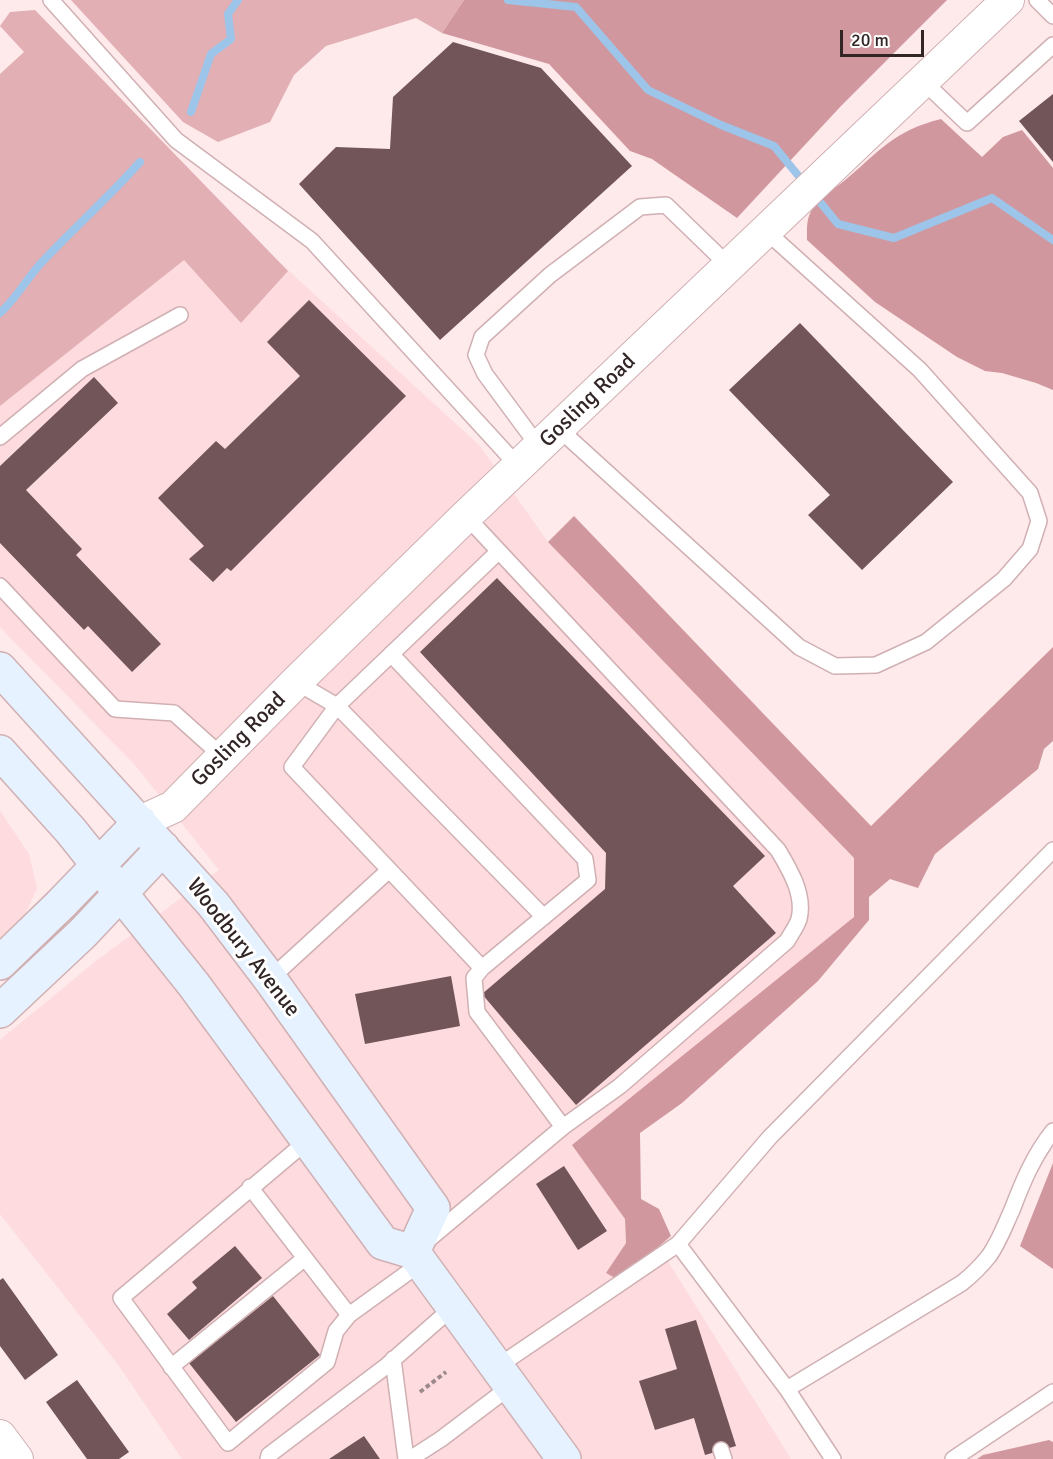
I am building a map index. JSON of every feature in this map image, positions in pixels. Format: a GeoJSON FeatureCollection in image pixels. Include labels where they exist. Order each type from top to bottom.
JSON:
{"type":"FeatureCollection","features":[{"type":"Feature","properties":{"kind":"main road","name":"Woodbury Avenue"},"geometry":{"type":"LineString","coordinates":[[0,669],[213,904],[270,979],[433,1208],[417,1257]]}},
{"type":"Feature","properties":{"kind":"main road"},"geometry":{"type":"LineString","coordinates":[[0,752],[99,866],[195,985],[383,1243],[417,1257],[564,1459]]}},
{"type":"Feature","properties":{"kind":"main road","name":"Gosling Road"},"geometry":{"type":"LineString","coordinates":[[0,963],[99,866],[140,822]]}},
{"type":"Feature","properties":{"kind":"main road","name":"Gosling Road"},"geometry":{"type":"LineString","coordinates":[[0,1011],[83,933],[163,848]]}},
{"type":"Feature","properties":{"kind":"street","name":"Gosling Road"},"geometry":{"type":"LineString","coordinates":[[140,822],[173,807],[296,682],[466,516],[1008,0]]}},
{"type":"Feature","properties":{"kind":"street","name":"Gosling Road"},"geometry":{"type":"LineString","coordinates":[[163,848],[173,807]]}},
{"type":"Feature","properties":{"kind":"street"},"geometry":{"type":"LineString","coordinates":[[0,1436],[17,1459]]}},
{"type":"Feature","properties":{"kind":"lane"},"geometry":{"type":"LineString","coordinates":[[51,0],[176,140],[312,241],[539,447],[799,647],[836,666],[876,665],[926,642],[1004,579],[1030,549],[1039,520],[1030,493],[920,370],[766,231]]}},
{"type":"Feature","properties":{"kind":"lane"},"geometry":{"type":"LineString","coordinates":[[1037,0],[1053,16]]}},
{"type":"Feature","properties":{"kind":"lane"},"geometry":{"type":"LineString","coordinates":[[923,81],[967,123],[1053,45]]}},
{"type":"Feature","properties":{"kind":"lane"},"geometry":{"type":"LineString","coordinates":[[539,447],[485,374],[476,355],[482,337],[550,275],[640,207],[666,205],[729,266]]}},
{"type":"Feature","properties":{"kind":"lane"},"geometry":{"type":"LineString","coordinates":[[0,437],[82,369],[180,315]]}},
{"type":"Feature","properties":{"kind":"lane"},"geometry":{"type":"LineString","coordinates":[[308,1142],[250,1187],[121,1298],[228,1443],[327,1362],[336,1331],[349,1315],[563,1127],[620,1086],[788,941],[799,918],[800,895],[778,850],[466,516]]}},
{"type":"Feature","properties":{"kind":"lane"},"geometry":{"type":"LineString","coordinates":[[482,968],[292,767],[337,706],[498,552]]}},
{"type":"Feature","properties":{"kind":"lane"},"geometry":{"type":"LineString","coordinates":[[0,586],[115,709],[174,713],[223,757]]}},
{"type":"Feature","properties":{"kind":"lane"},"geometry":{"type":"LineString","coordinates":[[391,654],[585,860],[588,880],[482,968],[474,978],[477,1012],[563,1127]]}},
{"type":"Feature","properties":{"kind":"lane"},"geometry":{"type":"LineString","coordinates":[[296,682],[337,706],[544,917]]}},
{"type":"Feature","properties":{"kind":"lane"},"geometry":{"type":"LineString","coordinates":[[393,1359],[408,1459],[441,1439],[504,1376],[678,1244],[770,1137],[1053,850]]}},
{"type":"Feature","properties":{"kind":"lane"},"geometry":{"type":"LineString","coordinates":[[270,979],[388,871]]}},
{"type":"Feature","properties":{"kind":"lane"},"geometry":{"type":"LineString","coordinates":[[787,1389],[962,1283],[977,1270],[990,1255],[1000,1237],[1039,1148],[1053,1131]]}},
{"type":"Feature","properties":{"kind":"lane"},"geometry":{"type":"LineString","coordinates":[[250,1187],[349,1315]]}},
{"type":"Feature","properties":{"kind":"lane"},"geometry":{"type":"LineString","coordinates":[[678,1244],[787,1389],[833,1459]]}},
{"type":"Feature","properties":{"kind":"lane"},"geometry":{"type":"LineString","coordinates":[[171,1367],[305,1258]]}},
{"type":"Feature","properties":{"kind":"lane"},"geometry":{"type":"LineString","coordinates":[[268,1459],[269,1455],[393,1359],[453,1307]]}},
{"type":"Feature","properties":{"kind":"lane"},"geometry":{"type":"LineString","coordinates":[[953,1459],[1053,1392]]}},
{"type":"Feature","properties":{"kind":"path"},"geometry":{"type":"LineString","coordinates":[[418,1392],[446,1372]]}},
{"type":"Feature","properties":{"kind":"shaded area"},"geometry":{"type":"Polygon","coordinates":[[[71,0],[464,0],[442,33],[416,18],[326,46],[294,75],[270,122],[218,142],[183,122],[71,0]]]}},
{"type":"Feature","properties":{"kind":"shaded area"},"geometry":{"type":"Polygon","coordinates":[[[464,0],[947,0],[841,106],[737,218],[652,159],[630,151],[549,64],[442,33],[464,0]]]}},
{"type":"Feature","properties":{"kind":"shaded area"},"geometry":{"type":"Polygon","coordinates":[[[35,10],[288,271],[241,323],[184,260],[0,406],[0,74],[24,52],[0,26],[10,12],[35,10]]]}},
{"type":"Feature","properties":{"kind":"shaded area"},"geometry":{"type":"Polygon","coordinates":[[[941,119],[982,157],[1003,137],[1022,130],[1053,168],[1053,390],[1002,373],[985,371],[957,357],[875,302],[807,240],[809,216],[823,197],[888,143],[911,130],[941,119]]]}},
{"type":"Feature","properties":{"kind":"shaded area"},"geometry":{"type":"Polygon","coordinates":[[[184,259],[279,262],[480,446],[548,542],[854,858],[854,917],[573,1145],[625,1219],[626,1243],[606,1273],[618,1279],[659,1247],[791,1459],[182,1459],[117,1363],[0,1214],[0,1040],[96,961],[219,870],[135,765],[0,627],[0,406],[184,259]]]}},
{"type":"Feature","properties":{"kind":"shaded area"},"geometry":{"type":"Polygon","coordinates":[[[574,516],[871,826],[1053,647],[1053,741],[1044,749],[1038,769],[935,854],[918,888],[890,879],[869,897],[869,920],[818,981],[682,1103],[640,1133],[641,1199],[659,1209],[671,1236],[628,1273],[617,1279],[606,1273],[626,1243],[625,1219],[572,1145],[854,917],[854,858],[548,542],[574,516]]]}},
{"type":"Feature","properties":{"kind":"shaded area"},"geometry":{"type":"Polygon","coordinates":[[[0,811],[29,854],[37,888],[23,919],[0,939],[0,811]]]}},
{"type":"Feature","properties":{"kind":"shaded area"},"geometry":{"type":"Polygon","coordinates":[[[1053,1163],[1053,1269],[1020,1246],[1053,1163]]]}},
{"type":"Feature","properties":{"kind":"shaded area"},"geometry":{"type":"Polygon","coordinates":[[[1049,1440],[1053,1442],[1053,1459],[977,1459],[983,1455],[1049,1440]]]}},
{"type":"Feature","properties":{"kind":"building"},"geometry":{"type":"Polygon","coordinates":[[[453,42],[541,68],[632,166],[440,340],[299,184],[336,147],[390,149],[393,97],[453,42]]]}},
{"type":"Feature","properties":{"kind":"building"},"geometry":{"type":"Polygon","coordinates":[[[1053,94],[1053,162],[1019,121],[1053,94]]]}},
{"type":"Feature","properties":{"kind":"building"},"geometry":{"type":"Polygon","coordinates":[[[309,300],[406,396],[231,571],[227,568],[213,582],[189,559],[204,546],[158,498],[216,441],[225,449],[300,376],[267,342],[309,300]]]}},
{"type":"Feature","properties":{"kind":"building"},"geometry":{"type":"Polygon","coordinates":[[[800,323],[953,482],[862,570],[808,515],[830,495],[729,390],[800,323]]]}},
{"type":"Feature","properties":{"kind":"building"},"geometry":{"type":"Polygon","coordinates":[[[94,377],[118,403],[26,490],[82,549],[76,555],[161,644],[132,672],[88,626],[84,630],[0,543],[0,466],[94,377]]]}},
{"type":"Feature","properties":{"kind":"building"},"geometry":{"type":"Polygon","coordinates":[[[497,578],[765,856],[733,886],[776,933],[576,1105],[482,994],[605,889],[606,853],[420,652],[497,578]]]}},
{"type":"Feature","properties":{"kind":"building"},"geometry":{"type":"Polygon","coordinates":[[[451,976],[460,1026],[365,1044],[355,994],[451,976]]]}},
{"type":"Feature","properties":{"kind":"building"},"geometry":{"type":"Polygon","coordinates":[[[564,1166],[607,1231],[578,1250],[536,1184],[564,1166]]]}},
{"type":"Feature","properties":{"kind":"building"},"geometry":{"type":"Polygon","coordinates":[[[235,1246],[262,1278],[189,1340],[167,1314],[197,1288],[192,1282],[235,1246]]]}},
{"type":"Feature","properties":{"kind":"building"},"geometry":{"type":"Polygon","coordinates":[[[3,1278],[58,1355],[25,1380],[0,1346],[0,1280],[3,1278]]]}},
{"type":"Feature","properties":{"kind":"building"},"geometry":{"type":"Polygon","coordinates":[[[273,1296],[320,1355],[236,1422],[189,1363],[273,1296]]]}},
{"type":"Feature","properties":{"kind":"building"},"geometry":{"type":"Polygon","coordinates":[[[696,1320],[736,1446],[705,1455],[694,1418],[655,1430],[639,1381],[677,1369],[665,1329],[696,1320]]]}},
{"type":"Feature","properties":{"kind":"building"},"geometry":{"type":"Polygon","coordinates":[[[77,1380],[129,1452],[119,1459],[87,1459],[46,1402],[77,1380]]]}},
{"type":"Feature","properties":{"kind":"building"},"geometry":{"type":"Polygon","coordinates":[[[364,1436],[380,1459],[329,1459],[364,1436]]]}},
{"type":"Feature","properties":{"kind":"waterway"},"geometry":{"type":"LineString","coordinates":[[191,112],[211,54],[231,39],[228,14],[238,0]]}},
{"type":"Feature","properties":{"kind":"waterway"},"geometry":{"type":"LineString","coordinates":[[508,0],[576,7],[648,90],[721,125],[774,146],[838,224],[894,238],[992,198],[1053,240]]}},
{"type":"Feature","properties":{"kind":"waterway"},"geometry":{"type":"LineString","coordinates":[[0,313],[42,262],[140,162]]}}]}
